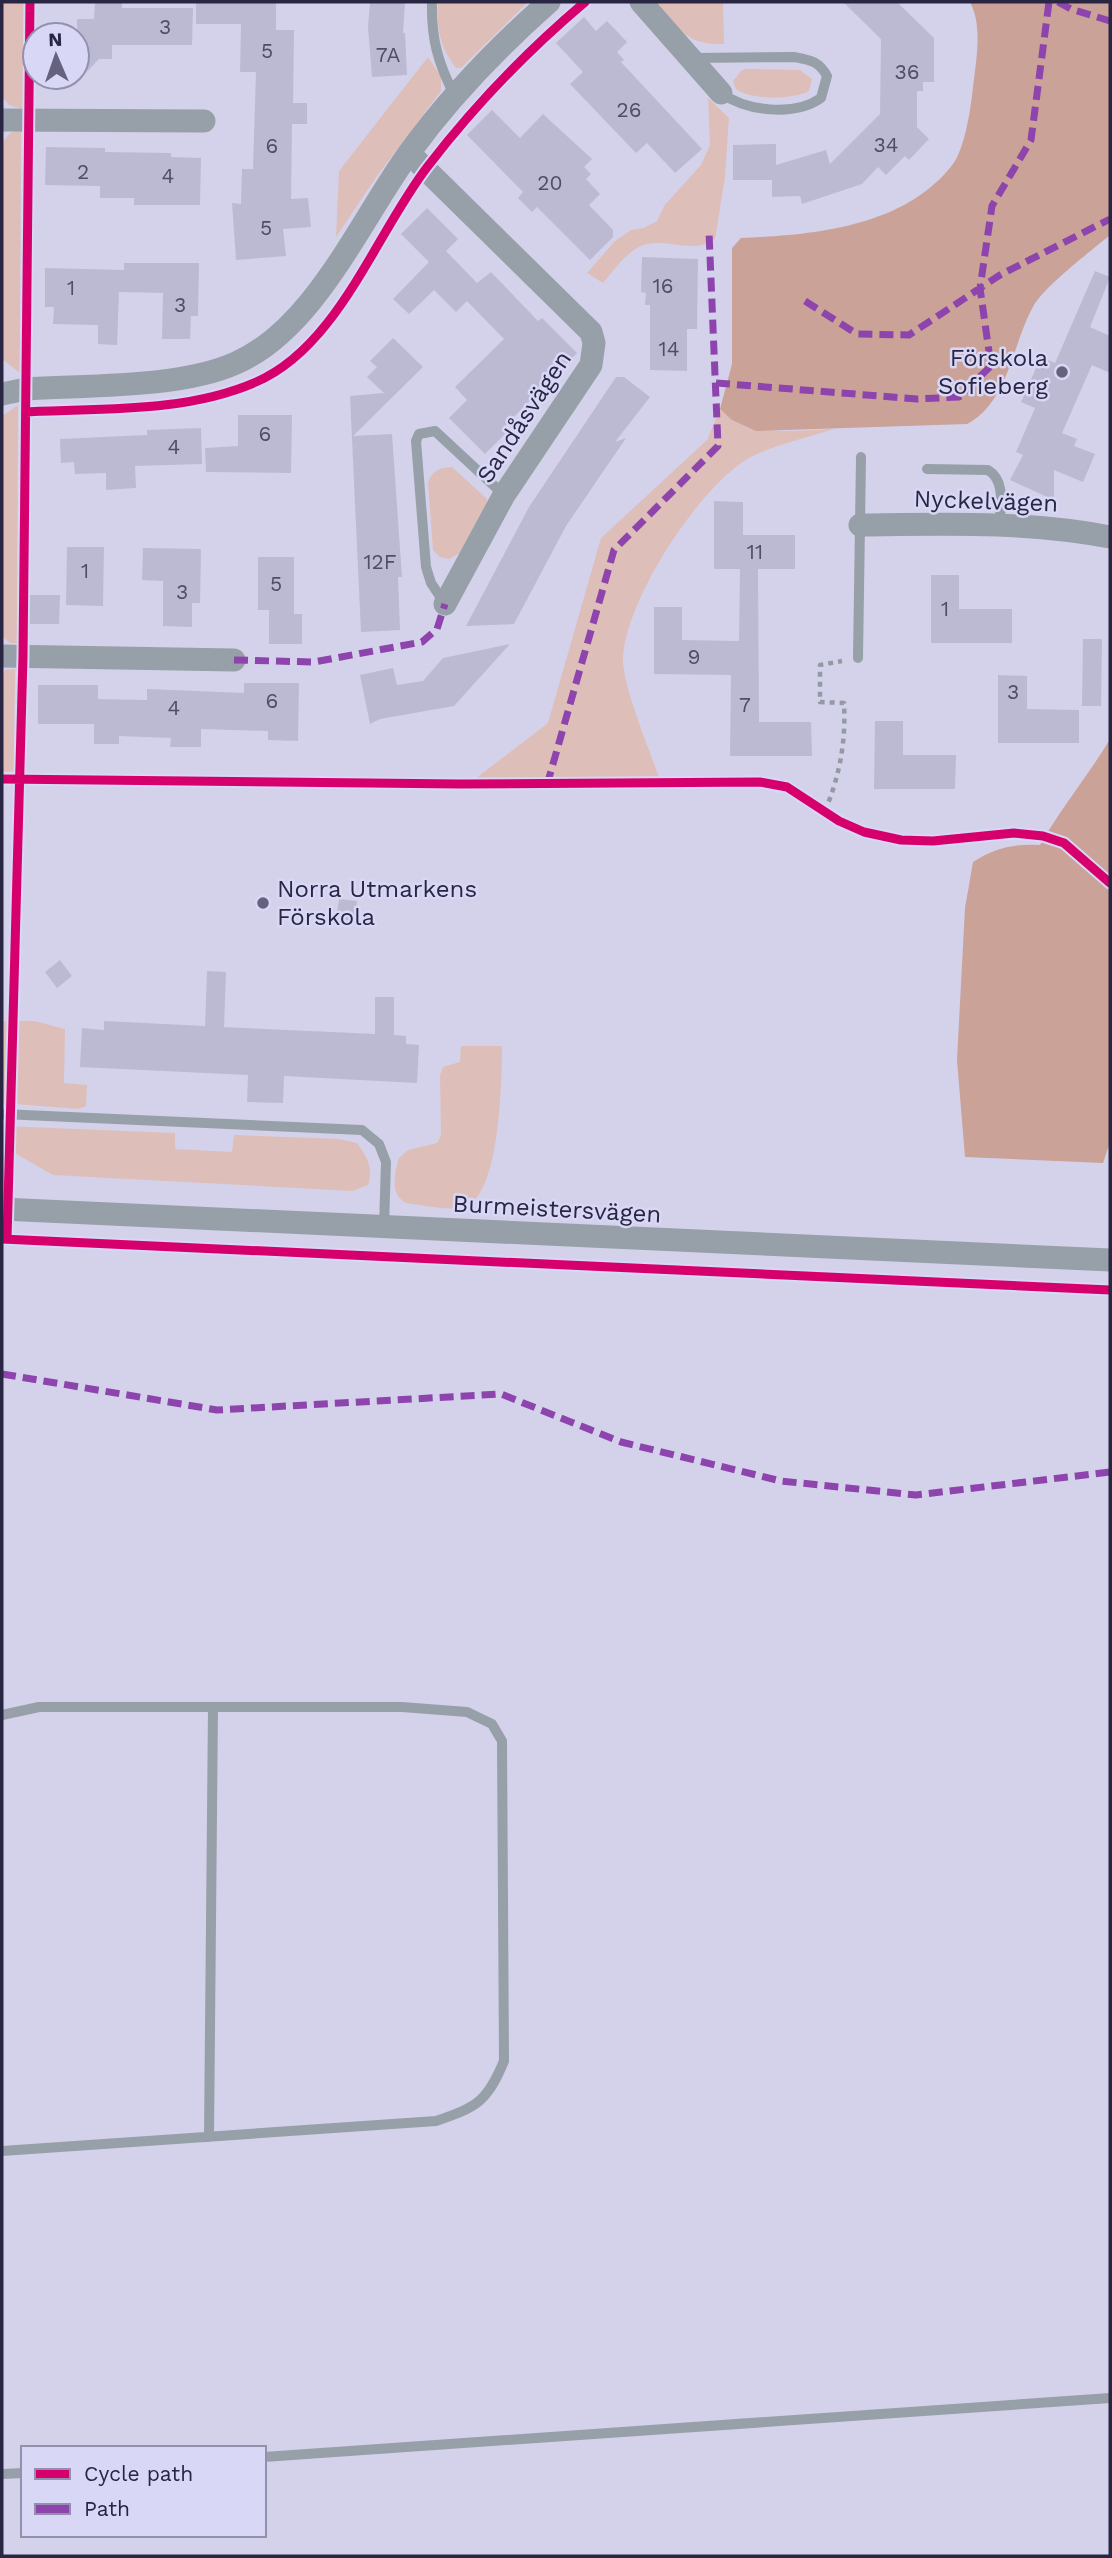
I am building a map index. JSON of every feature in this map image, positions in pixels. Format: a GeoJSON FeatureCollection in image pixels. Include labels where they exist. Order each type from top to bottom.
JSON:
{"type":"FeatureCollection","features":[{"type":"Feature","properties":{"kind":"street"},"geometry":{"type":"LineString","coordinates":[[2,394],[26,389],[203,374],[235,364],[262,350],[305,309],[409,153],[455,96],[549,2]]}},
{"type":"Feature","properties":{"kind":"street"},"geometry":{"type":"LineString","coordinates":[[641,2],[721,93]]}},
{"type":"Feature","properties":{"kind":"street"},"geometry":{"type":"LineString","coordinates":[[2,120],[204,121]]}},
{"type":"Feature","properties":{"kind":"street","name":"Sandåsvägen"},"geometry":{"type":"LineString","coordinates":[[409,153],[591,332],[594,342],[591,365],[503,495],[445,604]]}},
{"type":"Feature","properties":{"kind":"street","name":"Nyckelvägen"},"geometry":{"type":"LineString","coordinates":[[860,525],[1000,524],[1070,530],[1110,537]]}},
{"type":"Feature","properties":{"kind":"street"},"geometry":{"type":"LineString","coordinates":[[2,656],[233,660]]}},
{"type":"Feature","properties":{"kind":"street","name":"Burmeistersvägen"},"geometry":{"type":"LineString","coordinates":[[2,1209],[1110,1260]]}},
{"type":"Feature","properties":{"kind":"lane"},"geometry":{"type":"LineString","coordinates":[[432,2],[434,47],[440,68],[455,96]]}},
{"type":"Feature","properties":{"kind":"lane"},"geometry":{"type":"LineString","coordinates":[[690,58],[794,57],[811,60],[821,66],[827,76],[821,98],[800,107],[747,107],[721,93]]}},
{"type":"Feature","properties":{"kind":"lane"},"geometry":{"type":"LineString","coordinates":[[445,604],[431,583],[426,567],[416,441],[419,434],[435,431],[503,495]]}},
{"type":"Feature","properties":{"kind":"lane"},"geometry":{"type":"LineString","coordinates":[[858,658],[861,457]]}},
{"type":"Feature","properties":{"kind":"lane"},"geometry":{"type":"LineString","coordinates":[[927,469],[988,470],[995,474],[1000,483],[1000,524]]}},
{"type":"Feature","properties":{"kind":"lane"},"geometry":{"type":"LineString","coordinates":[[2,1114],[362,1130],[379,1143],[386,1162],[384,1226]]}},
{"type":"Feature","properties":{"kind":"lane"},"geometry":{"type":"LineString","coordinates":[[2,1715],[39,1707],[402,1707],[467,1712],[492,1724],[502,1741],[504,2062],[492,2091],[468,2110],[436,2121],[2,2151]]}},
{"type":"Feature","properties":{"kind":"lane"},"geometry":{"type":"LineString","coordinates":[[209,2137],[213,1707]]}},
{"type":"Feature","properties":{"kind":"lane"},"geometry":{"type":"LineString","coordinates":[[266,2457],[1110,2398]]}},
{"type":"Feature","properties":{"kind":"lane"},"geometry":{"type":"LineString","coordinates":[[2,2474],[21,2473]]}},
{"type":"Feature","properties":{"kind":"path"},"geometry":{"type":"LineString","coordinates":[[825,811],[835,786],[842,754],[845,713],[844,703],[820,702],[820,665],[858,658]]}},
{"type":"Feature","properties":{"kind":"shaded area"},"geometry":{"type":"Polygon","coordinates":[[[2,2],[24,2],[24,21],[21,21],[23,109],[9,105],[2,97],[2,2]]]}},
{"type":"Feature","properties":{"kind":"shaded area"},"geometry":{"type":"Polygon","coordinates":[[[438,2],[528,2],[461,68],[456,68],[440,37],[438,2]]]}},
{"type":"Feature","properties":{"kind":"shaded area"},"geometry":{"type":"Polygon","coordinates":[[[655,2],[723,2],[724,44],[711,44],[692,38],[677,27],[655,2]]]}},
{"type":"Feature","properties":{"kind":"shaded area"},"geometry":{"type":"Polygon","coordinates":[[[970,2],[1110,2],[1110,235],[1058,278],[1040,297],[1027,320],[1001,387],[981,414],[967,424],[756,431],[732,420],[720,409],[732,364],[732,248],[741,238],[798,234],[856,224],[910,202],[933,185],[953,164],[967,127],[978,44],[976,22],[970,2]]]}},
{"type":"Feature","properties":{"kind":"shaded area"},"geometry":{"type":"Polygon","coordinates":[[[428,57],[441,77],[441,91],[377,176],[336,237],[339,171],[428,57]]]}},
{"type":"Feature","properties":{"kind":"shaded area"},"geometry":{"type":"Polygon","coordinates":[[[742,70],[800,70],[812,79],[809,91],[772,98],[742,93],[736,89],[733,81],[742,70]]]}},
{"type":"Feature","properties":{"kind":"shaded area"},"geometry":{"type":"Polygon","coordinates":[[[708,98],[729,118],[725,177],[715,239],[697,246],[658,243],[639,247],[624,258],[603,283],[587,273],[615,241],[631,230],[644,228],[657,221],[664,206],[701,165],[710,145],[708,98]]]}},
{"type":"Feature","properties":{"kind":"shaded area"},"geometry":{"type":"Polygon","coordinates":[[[21,130],[20,373],[2,359],[2,143],[10,133],[21,130]]]}},
{"type":"Feature","properties":{"kind":"shaded area"},"geometry":{"type":"Polygon","coordinates":[[[18,405],[17,643],[10,643],[2,636],[2,416],[18,405]]]}},
{"type":"Feature","properties":{"kind":"shaded area"},"geometry":{"type":"Polygon","coordinates":[[[720,409],[732,419],[759,429],[834,429],[752,456],[725,476],[686,522],[651,577],[637,605],[623,656],[631,699],[659,778],[475,779],[548,723],[601,538],[707,440],[720,409]]]}},
{"type":"Feature","properties":{"kind":"shaded area"},"geometry":{"type":"Polygon","coordinates":[[[452,467],[487,499],[487,506],[464,551],[449,559],[440,557],[433,550],[428,483],[437,470],[452,467]]]}},
{"type":"Feature","properties":{"kind":"shaded area"},"geometry":{"type":"Polygon","coordinates":[[[15,669],[14,771],[2,772],[2,677],[5,670],[15,669]]]}},
{"type":"Feature","properties":{"kind":"shaded area"},"geometry":{"type":"Polygon","coordinates":[[[1110,739],[1110,1142],[1103,1163],[965,1157],[957,1060],[965,908],[973,862],[1005,848],[1040,845],[1110,739]]]}},
{"type":"Feature","properties":{"kind":"shaded area"},"geometry":{"type":"Polygon","coordinates":[[[2,1021],[34,1021],[65,1029],[64,1083],[87,1085],[86,1106],[78,1109],[2,1103],[2,1021]]]}},
{"type":"Feature","properties":{"kind":"shaded area"},"geometry":{"type":"Polygon","coordinates":[[[461,1046],[502,1046],[497,1134],[486,1180],[477,1197],[460,1208],[406,1203],[397,1195],[395,1189],[399,1158],[408,1150],[437,1143],[441,1135],[440,1075],[443,1067],[460,1062],[461,1046]]]}},
{"type":"Feature","properties":{"kind":"shaded area"},"geometry":{"type":"Polygon","coordinates":[[[4,1126],[175,1133],[175,1149],[232,1152],[234,1135],[339,1139],[357,1143],[368,1163],[370,1179],[368,1185],[352,1191],[53,1175],[2,1146],[4,1126]]]}},
{"type":"Feature","properties":{"kind":"building"},"geometry":{"type":"Polygon","coordinates":[[[95,2],[122,2],[122,8],[193,8],[192,45],[112,45],[112,59],[99,59],[91,67],[91,21],[77,19],[94,19],[95,2]]]}},
{"type":"Feature","properties":{"kind":"building"},"geometry":{"type":"Polygon","coordinates":[[[196,2],[276,2],[276,30],[294,30],[293,103],[307,103],[307,124],[292,124],[291,199],[308,198],[311,227],[283,229],[286,256],[236,260],[232,203],[241,204],[242,169],[253,169],[256,72],[240,72],[241,24],[196,24],[196,2]]]}},
{"type":"Feature","properties":{"kind":"building"},"geometry":{"type":"Polygon","coordinates":[[[370,2],[405,2],[403,33],[407,75],[372,77],[368,27],[370,2]]]}},
{"type":"Feature","properties":{"kind":"building"},"geometry":{"type":"Polygon","coordinates":[[[843,2],[897,2],[934,38],[934,82],[923,82],[923,91],[917,91],[917,127],[929,139],[909,160],[905,156],[886,175],[878,167],[862,184],[802,204],[800,196],[772,197],[772,180],[733,180],[733,145],[776,144],[776,165],[826,150],[830,164],[880,114],[881,39],[843,2]]]}},
{"type":"Feature","properties":{"kind":"building"},"geometry":{"type":"Polygon","coordinates":[[[584,17],[596,31],[607,21],[627,42],[617,52],[624,60],[621,62],[702,149],[675,173],[647,143],[636,153],[570,84],[583,72],[556,43],[584,17]]]}},
{"type":"Feature","properties":{"kind":"building"},"geometry":{"type":"Polygon","coordinates":[[[492,110],[520,138],[543,114],[592,159],[584,167],[591,174],[586,179],[600,194],[589,205],[613,230],[613,237],[590,260],[537,207],[532,212],[518,198],[523,192],[467,135],[492,110]]]}},
{"type":"Feature","properties":{"kind":"building"},"geometry":{"type":"Polygon","coordinates":[[[46,147],[105,148],[105,152],[171,153],[171,157],[201,158],[200,205],[134,205],[134,198],[100,198],[100,186],[45,185],[46,147]]]}},
{"type":"Feature","properties":{"kind":"building"},"geometry":{"type":"Polygon","coordinates":[[[427,208],[458,239],[446,251],[477,283],[491,272],[538,321],[542,318],[577,353],[505,426],[509,430],[485,454],[449,418],[467,400],[455,387],[504,339],[467,301],[456,312],[434,290],[409,314],[393,299],[429,262],[401,234],[427,208]]]}},
{"type":"Feature","properties":{"kind":"building"},"geometry":{"type":"Polygon","coordinates":[[[642,257],[698,259],[697,329],[687,329],[687,371],[650,370],[650,305],[645,305],[646,293],[641,292],[642,257]]]}},
{"type":"Feature","properties":{"kind":"building"},"geometry":{"type":"Polygon","coordinates":[[[124,263],[199,263],[198,316],[191,316],[190,339],[162,339],[163,293],[119,292],[117,345],[98,344],[98,325],[53,324],[54,307],[45,307],[45,268],[124,270],[124,263]]]}},
{"type":"Feature","properties":{"kind":"building"},"geometry":{"type":"Polygon","coordinates":[[[1095,271],[1110,277],[1090,327],[1110,336],[1110,373],[1092,365],[1062,433],[1077,439],[1074,446],[1095,454],[1083,482],[1054,470],[1054,500],[1010,480],[1023,455],[1016,452],[1035,408],[1021,402],[1041,357],[1055,363],[1095,271]]]}},
{"type":"Feature","properties":{"kind":"building"},"geometry":{"type":"Polygon","coordinates":[[[393,338],[423,367],[353,436],[392,434],[402,577],[398,577],[400,630],[361,632],[350,396],[384,393],[367,377],[377,367],[370,361],[393,338]]]}},
{"type":"Feature","properties":{"kind":"building"},"geometry":{"type":"Polygon","coordinates":[[[616,377],[624,377],[650,397],[615,442],[626,438],[566,526],[514,624],[466,626],[529,507],[616,377]]]}},
{"type":"Feature","properties":{"kind":"building"},"geometry":{"type":"Polygon","coordinates":[[[238,415],[292,415],[291,473],[206,472],[205,448],[238,446],[238,415]]]}},
{"type":"Feature","properties":{"kind":"building"},"geometry":{"type":"Polygon","coordinates":[[[201,428],[202,464],[135,466],[136,488],[106,490],[106,473],[75,474],[74,462],[61,463],[60,439],[147,435],[147,430],[201,428]]]}},
{"type":"Feature","properties":{"kind":"building"},"geometry":{"type":"Polygon","coordinates":[[[714,501],[743,502],[743,535],[795,535],[795,569],[758,569],[759,722],[811,722],[812,756],[730,756],[731,675],[654,674],[654,607],[682,607],[682,640],[739,641],[740,569],[714,569],[714,501]]]}},
{"type":"Feature","properties":{"kind":"building"},"geometry":{"type":"Polygon","coordinates":[[[67,547],[104,547],[103,606],[66,605],[67,547]]]}},
{"type":"Feature","properties":{"kind":"building"},"geometry":{"type":"Polygon","coordinates":[[[143,548],[201,549],[200,603],[192,603],[192,627],[163,626],[163,581],[142,580],[143,548]]]}},
{"type":"Feature","properties":{"kind":"building"},"geometry":{"type":"Polygon","coordinates":[[[258,557],[294,557],[294,614],[302,614],[302,644],[269,644],[269,610],[258,610],[258,557]]]}},
{"type":"Feature","properties":{"kind":"building"},"geometry":{"type":"Polygon","coordinates":[[[931,575],[959,575],[959,609],[1012,609],[1012,643],[931,643],[931,575]]]}},
{"type":"Feature","properties":{"kind":"building"},"geometry":{"type":"Polygon","coordinates":[[[29,595],[60,595],[59,624],[29,624],[29,595]]]}},
{"type":"Feature","properties":{"kind":"building"},"geometry":{"type":"Polygon","coordinates":[[[1083,639],[1102,639],[1101,706],[1082,706],[1083,639]]]}},
{"type":"Feature","properties":{"kind":"building"},"geometry":{"type":"Polygon","coordinates":[[[510,644],[454,706],[380,719],[370,724],[360,675],[393,668],[397,685],[423,681],[443,658],[510,644]]]}},
{"type":"Feature","properties":{"kind":"building"},"geometry":{"type":"Polygon","coordinates":[[[998,675],[1027,676],[1027,709],[1079,710],[1079,743],[998,743],[998,675]]]}},
{"type":"Feature","properties":{"kind":"building"},"geometry":{"type":"Polygon","coordinates":[[[244,683],[299,683],[298,741],[268,740],[268,731],[201,729],[201,747],[170,747],[171,738],[119,736],[119,744],[94,744],[94,724],[38,724],[38,685],[98,685],[98,699],[147,700],[147,689],[244,693],[244,683]]]}},
{"type":"Feature","properties":{"kind":"building"},"geometry":{"type":"Polygon","coordinates":[[[875,721],[903,721],[903,755],[956,755],[955,789],[874,789],[875,721]]]}},
{"type":"Feature","properties":{"kind":"building"},"geometry":{"type":"Polygon","coordinates":[[[339,899],[357,901],[355,921],[336,919],[339,899]]]}},
{"type":"Feature","properties":{"kind":"building"},"geometry":{"type":"Polygon","coordinates":[[[60,960],[72,976],[57,988],[45,972],[60,960]]]}},
{"type":"Feature","properties":{"kind":"building"},"geometry":{"type":"Polygon","coordinates":[[[207,971],[226,972],[224,1027],[375,1034],[375,997],[394,997],[394,1035],[406,1036],[406,1044],[419,1045],[417,1083],[284,1076],[283,1103],[247,1102],[248,1075],[80,1067],[82,1028],[104,1030],[104,1021],[205,1026],[207,971]]]}},
{"type":"Feature","properties":{"kind":"marked path"},"geometry":{"type":"LineString","coordinates":[[716,383],[917,399],[959,397],[991,366],[980,288],[992,206],[1031,140],[1049,2]]}},
{"type":"Feature","properties":{"kind":"marked path"},"geometry":{"type":"LineString","coordinates":[[1058,2],[1071,9],[1110,21]]}},
{"type":"Feature","properties":{"kind":"marked path"},"geometry":{"type":"LineString","coordinates":[[805,301],[857,334],[909,335],[1000,275],[1110,219]]}},
{"type":"Feature","properties":{"kind":"marked path"},"geometry":{"type":"LineString","coordinates":[[547,785],[614,550],[718,446],[709,232]]}},
{"type":"Feature","properties":{"kind":"marked path"},"geometry":{"type":"LineString","coordinates":[[234,660],[314,662],[422,642],[437,629],[445,604]]}},
{"type":"Feature","properties":{"kind":"marked path"},"geometry":{"type":"LineString","coordinates":[[2,1374],[217,1410],[501,1394],[621,1442],[781,1481],[916,1495],[1110,1472]]}},
{"type":"Feature","properties":{"kind":"cycle path"},"geometry":{"type":"LineString","coordinates":[[7,1239],[23,656],[30,2]]}},
{"type":"Feature","properties":{"kind":"cycle path"},"geometry":{"type":"LineString","coordinates":[[26,412],[142,407],[201,399],[256,382],[285,365],[310,343],[333,316],[409,193],[446,143],[502,80],[585,2]]}},
{"type":"Feature","properties":{"kind":"cycle path"},"geometry":{"type":"LineString","coordinates":[[2,779],[460,784],[760,782],[787,787],[839,821],[864,832],[901,840],[933,841],[1014,833],[1043,836],[1064,843],[1110,883]]}},
{"type":"Feature","properties":{"kind":"cycle path"},"geometry":{"type":"LineString","coordinates":[[2,1239],[1110,1290]]}},
{"type":"Feature","properties":{"kind":"place","name":"Förskola Sofieberg"},"geometry":{"type":"Point","coordinates":[1062,372]}},
{"type":"Feature","properties":{"kind":"place","name":"Norra Utmarkens Förskola"},"geometry":{"type":"Point","coordinates":[263,903]}}]}
